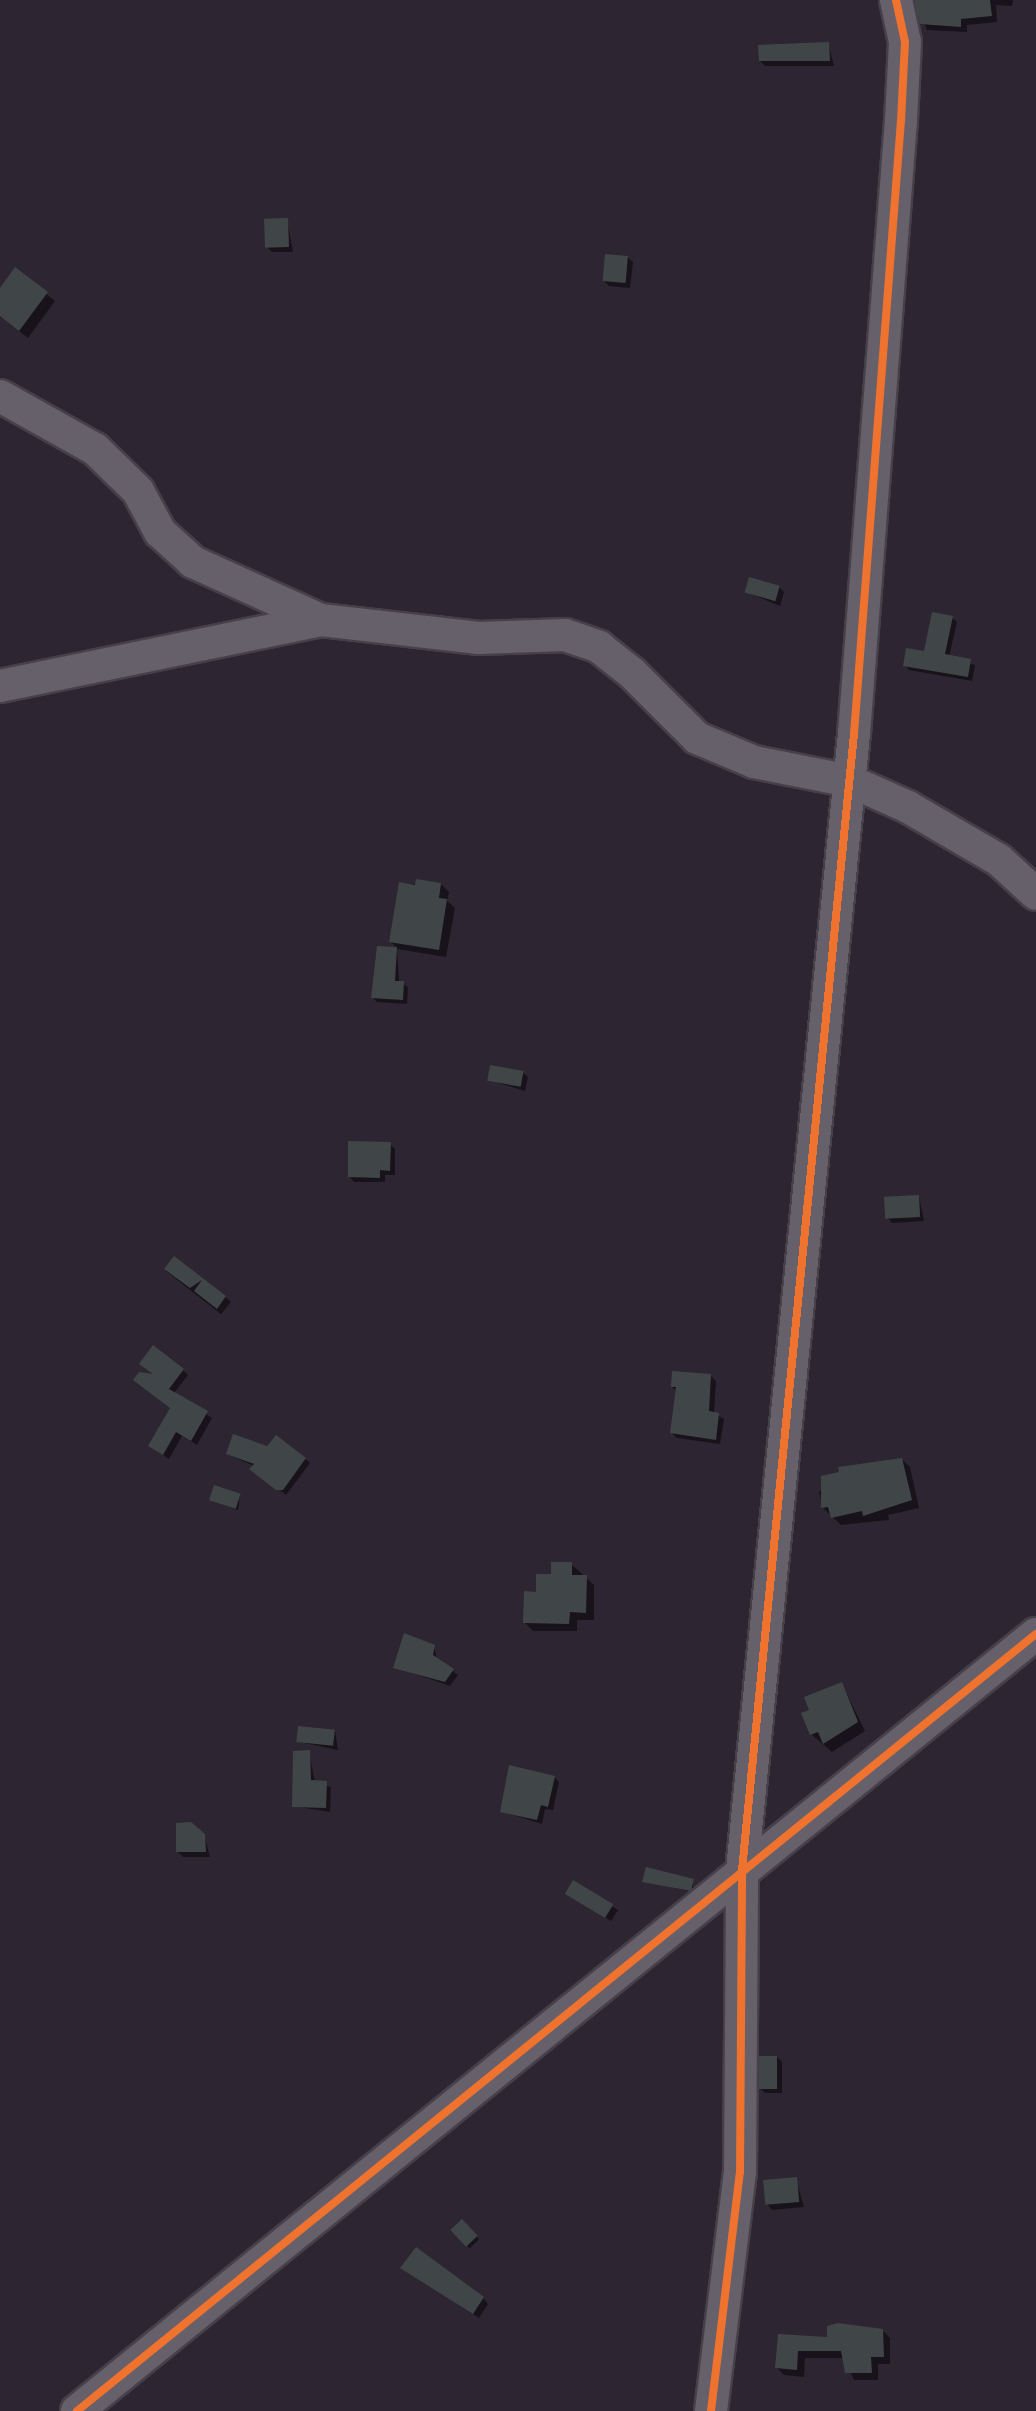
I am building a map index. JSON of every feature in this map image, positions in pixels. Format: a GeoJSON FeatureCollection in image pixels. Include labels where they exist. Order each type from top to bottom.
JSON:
{"type":"FeatureCollection","features":[{"type":"Feature","properties":{"kind":"street"},"geometry":{"type":"LineString","coordinates":[[711,2411],[740,2172],[742,1870],[850,781],[901,121],[905,42],[896,0]]}},
{"type":"Feature","properties":{"kind":"street"},"geometry":{"type":"LineString","coordinates":[[0,396],[95,449],[138,491],[160,532],[193,562],[321,620],[479,638],[565,635],[599,647],[624,666],[696,738],[754,762],[850,781],[972,843],[1036,894]]}},
{"type":"Feature","properties":{"kind":"street"},"geometry":{"type":"LineString","coordinates":[[0,686],[321,620]]}},
{"type":"Feature","properties":{"kind":"street"},"geometry":{"type":"LineString","coordinates":[[77,2411],[1036,1634]]}},
{"type":"Feature","properties":{"kind":"building"},"geometry":{"type":"Polygon","coordinates":[[[914,0],[990,0],[992,16],[961,19],[961,27],[920,24],[914,0]]]}},
{"type":"Feature","properties":{"kind":"building"},"geometry":{"type":"Polygon","coordinates":[[[829,42],[830,61],[759,61],[758,45],[829,42]]]}},
{"type":"Feature","properties":{"kind":"building"},"geometry":{"type":"Polygon","coordinates":[[[288,218],[289,247],[265,248],[264,219],[288,218]]]}},
{"type":"Feature","properties":{"kind":"building"},"geometry":{"type":"Polygon","coordinates":[[[605,254],[628,256],[626,283],[603,281],[605,254]]]}},
{"type":"Feature","properties":{"kind":"building"},"geometry":{"type":"Polygon","coordinates":[[[15,267],[48,292],[19,331],[0,316],[0,288],[15,267]]]}},
{"type":"Feature","properties":{"kind":"building"},"geometry":{"type":"Polygon","coordinates":[[[749,577],[780,586],[775,601],[745,592],[749,577]]]}},
{"type":"Feature","properties":{"kind":"building"},"geometry":{"type":"Polygon","coordinates":[[[932,612],[953,616],[945,654],[971,659],[968,677],[903,666],[906,648],[924,651],[932,612]]]}},
{"type":"Feature","properties":{"kind":"building"},"geometry":{"type":"Polygon","coordinates":[[[416,879],[441,883],[439,898],[447,899],[439,950],[389,942],[399,882],[415,885],[416,879]]]}},
{"type":"Feature","properties":{"kind":"building"},"geometry":{"type":"Polygon","coordinates":[[[377,946],[397,947],[395,981],[404,981],[403,1000],[371,998],[377,946]]]}},
{"type":"Feature","properties":{"kind":"building"},"geometry":{"type":"Polygon","coordinates":[[[490,1065],[523,1071],[521,1087],[487,1081],[490,1065]]]}},
{"type":"Feature","properties":{"kind":"building"},"geometry":{"type":"Polygon","coordinates":[[[348,1141],[391,1142],[390,1171],[380,1170],[380,1178],[348,1177],[348,1141]]]}},
{"type":"Feature","properties":{"kind":"building"},"geometry":{"type":"Polygon","coordinates":[[[919,1195],[920,1217],[885,1219],[884,1197],[919,1195]]]}},
{"type":"Feature","properties":{"kind":"building"},"geometry":{"type":"Polygon","coordinates":[[[174,1256],[226,1296],[217,1309],[194,1291],[202,1280],[190,1288],[164,1269],[174,1256]]]}},
{"type":"Feature","properties":{"kind":"building"},"geometry":{"type":"Polygon","coordinates":[[[153,1345],[184,1369],[169,1389],[208,1411],[191,1441],[176,1432],[163,1455],[148,1446],[170,1408],[133,1380],[139,1372],[153,1374],[139,1364],[153,1345]]]}},
{"type":"Feature","properties":{"kind":"building"},"geometry":{"type":"Polygon","coordinates":[[[672,1371],[711,1374],[709,1411],[719,1413],[716,1440],[670,1433],[676,1387],[671,1387],[672,1371]]]}},
{"type":"Feature","properties":{"kind":"building"},"geometry":{"type":"Polygon","coordinates":[[[233,1434],[267,1446],[276,1435],[306,1458],[283,1490],[276,1490],[249,1469],[254,1464],[226,1454],[233,1434]]]}},
{"type":"Feature","properties":{"kind":"building"},"geometry":{"type":"Polygon","coordinates":[[[902,1458],[912,1500],[863,1516],[862,1511],[831,1518],[828,1507],[821,1508],[821,1476],[839,1472],[838,1467],[902,1458]]]}},
{"type":"Feature","properties":{"kind":"building"},"geometry":{"type":"Polygon","coordinates":[[[214,1485],[241,1494],[236,1509],[209,1500],[214,1485]]]}},
{"type":"Feature","properties":{"kind":"building"},"geometry":{"type":"Polygon","coordinates":[[[551,1562],[572,1562],[572,1575],[587,1575],[586,1613],[570,1612],[569,1624],[523,1623],[524,1591],[536,1592],[536,1574],[551,1574],[551,1562]]]}},
{"type":"Feature","properties":{"kind":"building"},"geometry":{"type":"Polygon","coordinates":[[[404,1633],[435,1645],[433,1655],[454,1669],[445,1682],[393,1668],[404,1633]]]}},
{"type":"Feature","properties":{"kind":"building"},"geometry":{"type":"Polygon","coordinates":[[[842,1682],[858,1722],[823,1744],[818,1732],[810,1735],[801,1713],[809,1710],[804,1697],[842,1682]]]}},
{"type":"Feature","properties":{"kind":"building"},"geometry":{"type":"Polygon","coordinates":[[[298,1726],[335,1730],[333,1746],[296,1742],[298,1726]]]}},
{"type":"Feature","properties":{"kind":"building"},"geometry":{"type":"Polygon","coordinates":[[[310,1750],[311,1780],[327,1781],[326,1808],[292,1807],[293,1751],[310,1750]]]}},
{"type":"Feature","properties":{"kind":"building"},"geometry":{"type":"Polygon","coordinates":[[[509,1765],[555,1776],[548,1807],[541,1805],[537,1820],[500,1812],[509,1765]]]}},
{"type":"Feature","properties":{"kind":"building"},"geometry":{"type":"Polygon","coordinates":[[[191,1822],[205,1834],[206,1852],[176,1852],[176,1823],[191,1822]]]}},
{"type":"Feature","properties":{"kind":"building"},"geometry":{"type":"Polygon","coordinates":[[[646,1867],[694,1879],[691,1891],[642,1882],[646,1867]]]}},
{"type":"Feature","properties":{"kind":"building"},"geometry":{"type":"Polygon","coordinates":[[[573,1880],[613,1904],[605,1918],[565,1894],[573,1880]]]}},
{"type":"Feature","properties":{"kind":"building"},"geometry":{"type":"Polygon","coordinates":[[[759,2056],[777,2056],[777,2089],[759,2089],[759,2056]]]}},
{"type":"Feature","properties":{"kind":"building"},"geometry":{"type":"Polygon","coordinates":[[[797,2177],[799,2202],[765,2205],[763,2180],[797,2177]]]}},
{"type":"Feature","properties":{"kind":"building"},"geometry":{"type":"Polygon","coordinates":[[[462,2219],[478,2236],[466,2247],[450,2230],[462,2219]]]}},
{"type":"Feature","properties":{"kind":"building"},"geometry":{"type":"Polygon","coordinates":[[[416,2247],[484,2297],[473,2314],[400,2268],[416,2247]]]}},
{"type":"Feature","properties":{"kind":"building"},"geometry":{"type":"Polygon","coordinates":[[[838,2323],[883,2329],[884,2357],[871,2357],[872,2373],[845,2373],[841,2351],[798,2351],[797,2370],[775,2368],[778,2334],[827,2337],[827,2326],[838,2323]]]}},
{"type":"Feature","properties":{"kind":"cycle path"},"geometry":{"type":"LineString","coordinates":[[711,2411],[740,2172],[742,1870],[854,734],[901,121],[905,42],[896,0]]}},
{"type":"Feature","properties":{"kind":"cycle path"},"geometry":{"type":"LineString","coordinates":[[77,2411],[1036,1634]]}}]}
